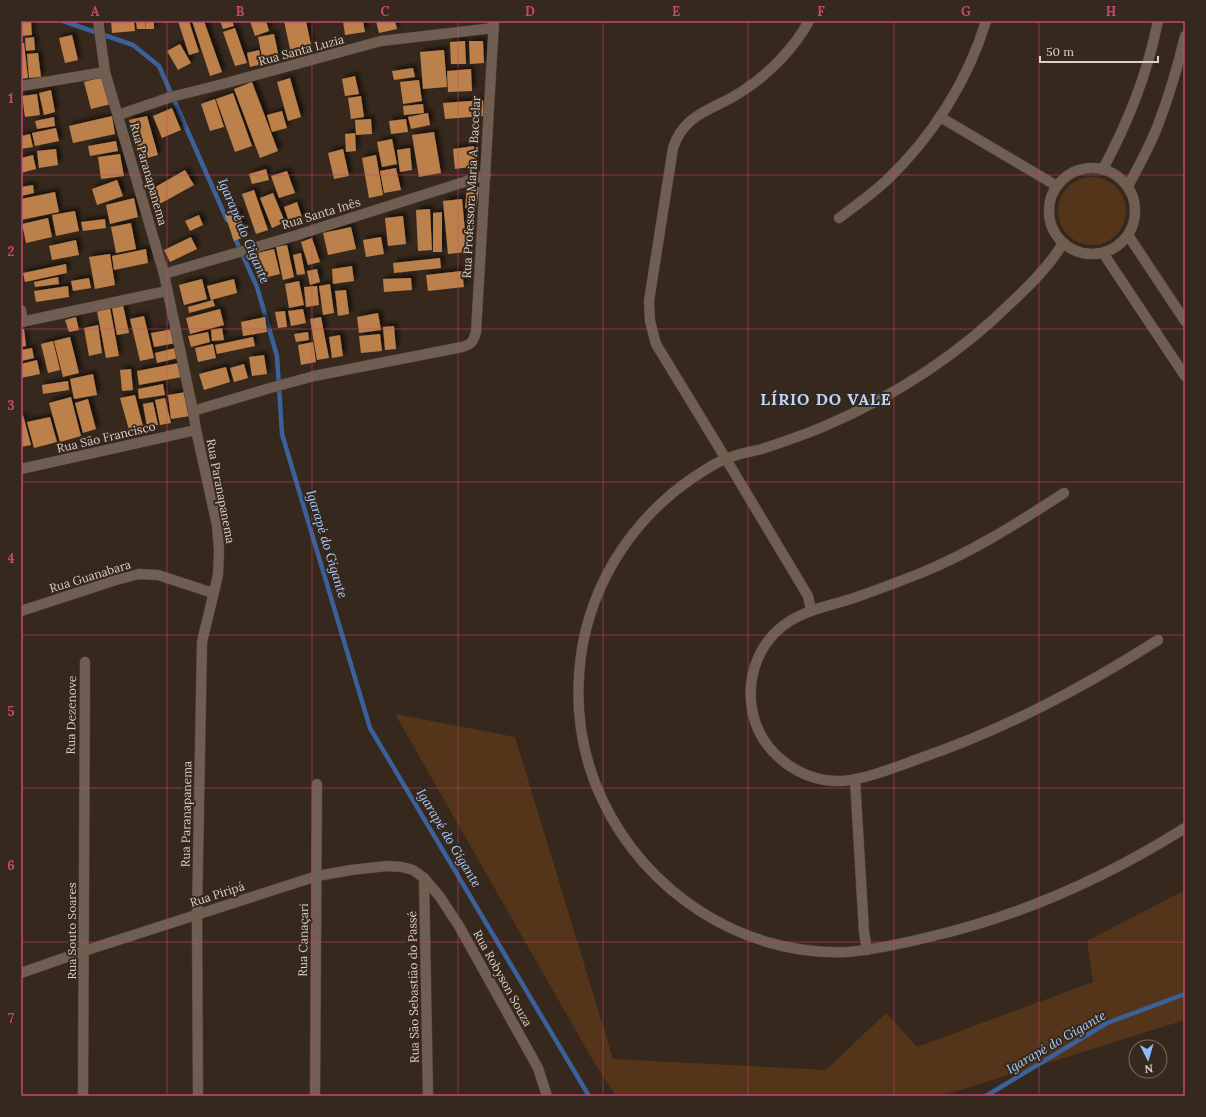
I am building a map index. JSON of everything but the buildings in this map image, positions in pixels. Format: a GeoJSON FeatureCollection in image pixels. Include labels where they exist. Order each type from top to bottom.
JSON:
{"type":"FeatureCollection","features":[{"type":"Feature","properties":{"kind":"street","name":"Rua Paranapanema"},"geometry":{"type":"LineString","coordinates":[[98,21],[105,72],[164,274],[217,525],[219,550],[218,575],[202,642],[197,914],[198,1096]]}},
{"type":"Feature","properties":{"kind":"street"},"geometry":{"type":"LineString","coordinates":[[808,21],[780,60],[763,76],[725,102],[696,115],[689,121],[679,134],[673,148],[648,301],[650,322],[656,344],[808,596],[811,610]]}},
{"type":"Feature","properties":{"kind":"street"},"geometry":{"type":"LineString","coordinates":[[839,218],[886,180],[908,158],[927,135],[960,84],[973,56],[986,21]]}},
{"type":"Feature","properties":{"kind":"street"},"geometry":{"type":"LineString","coordinates":[[1103,169],[1135,102],[1150,54],[1158,21]]}},
{"type":"Feature","properties":{"kind":"street","name":"Rua Santa Luzia"},"geometry":{"type":"LineString","coordinates":[[118,115],[171,97],[381,41],[494,24]]}},
{"type":"Feature","properties":{"kind":"street","name":"Rua Professora Maria A. Baccelar"},"geometry":{"type":"LineString","coordinates":[[193,411],[293,381],[462,347],[469,345],[473,341],[476,332],[494,24]]}},
{"type":"Feature","properties":{"kind":"street"},"geometry":{"type":"LineString","coordinates":[[1128,186],[1144,157],[1182,64],[1185,36]]}},
{"type":"Feature","properties":{"kind":"street"},"geometry":{"type":"LineString","coordinates":[[21,86],[105,72]]}},
{"type":"Feature","properties":{"kind":"street"},"geometry":{"type":"LineString","coordinates":[[940,117],[1057,186]]}},
{"type":"Feature","properties":{"kind":"street"},"geometry":{"type":"LineString","coordinates":[[1090,167],[1103,169],[1113,172],[1121,178],[1133,195],[1136,211],[1133,226],[1128,235],[1117,246],[1103,253],[1092,254],[1072,249],[1063,243],[1056,235],[1052,226],[1049,216],[1049,205],[1052,195],[1057,186],[1066,176],[1077,170],[1090,167]]}},
{"type":"Feature","properties":{"kind":"street","name":"Rua Santa Inês"},"geometry":{"type":"LineString","coordinates":[[164,274],[240,252],[486,175]]}},
{"type":"Feature","properties":{"kind":"street"},"geometry":{"type":"LineString","coordinates":[[1128,235],[1185,321]]}},
{"type":"Feature","properties":{"kind":"street"},"geometry":{"type":"LineString","coordinates":[[1063,243],[1054,258],[1004,310],[960,347],[919,376],[882,398],[826,426],[760,449],[726,458],[686,483],[666,498],[648,516],[618,555],[606,577],[588,623],[582,648],[578,697],[584,747],[590,771],[610,817],[639,859],[661,882],[696,910],[742,933],[766,941],[816,951],[842,952],[868,950],[950,932],[994,919],[1036,904],[1079,886],[1120,866],[1185,828]]}},
{"type":"Feature","properties":{"kind":"street"},"geometry":{"type":"LineString","coordinates":[[1103,253],[1185,376]]}},
{"type":"Feature","properties":{"kind":"street"},"geometry":{"type":"LineString","coordinates":[[21,310],[22,322],[167,291]]}},
{"type":"Feature","properties":{"kind":"street","name":"Rua São Francisco"},"geometry":{"type":"LineString","coordinates":[[21,469],[196,430]]}},
{"type":"Feature","properties":{"kind":"street"},"geometry":{"type":"LineString","coordinates":[[1064,493],[1018,523],[958,556],[923,572],[886,586],[811,610],[799,615],[783,626],[769,640],[762,651],[752,676],[751,702],[759,730],[766,742],[770,748],[786,763],[798,771],[812,777],[840,781],[855,779],[900,766],[944,750],[1020,718],[1075,690],[1158,640]]}},
{"type":"Feature","properties":{"kind":"street","name":"Rua Guanabara"},"geometry":{"type":"LineString","coordinates":[[21,611],[139,574],[158,575],[213,593]]}},
{"type":"Feature","properties":{"kind":"street","name":"Rua Dezenove"},"geometry":{"type":"LineString","coordinates":[[84,767],[85,662]]}},
{"type":"Feature","properties":{"kind":"street","name":"Rua Souto Soares"},"geometry":{"type":"LineString","coordinates":[[83,1096],[84,767]]}},
{"type":"Feature","properties":{"kind":"street"},"geometry":{"type":"LineString","coordinates":[[855,779],[864,932],[868,950]]}},
{"type":"Feature","properties":{"kind":"street","name":"Rua Canaçari"},"geometry":{"type":"LineString","coordinates":[[315,1096],[317,784]]}},
{"type":"Feature","properties":{"kind":"street","name":"Rua Piripá"},"geometry":{"type":"LineString","coordinates":[[21,973],[84,951],[317,876],[387,866],[402,867],[413,870],[424,878]]}},
{"type":"Feature","properties":{"kind":"street","name":"Rua São Sebastião do Passé"},"geometry":{"type":"LineString","coordinates":[[424,878],[428,1096]]}},
{"type":"Feature","properties":{"kind":"street","name":"Rua Robyson Souza"},"geometry":{"type":"LineString","coordinates":[[424,878],[440,897],[459,926],[538,1068],[547,1096]]}},
{"type":"Feature","properties":{"kind":"shaded area"},"geometry":{"type":"Polygon","coordinates":[[[1092,177],[1105,180],[1116,187],[1123,198],[1126,211],[1123,224],[1116,235],[1105,242],[1092,245],[1079,242],[1068,235],[1061,224],[1058,211],[1061,198],[1068,187],[1079,180],[1092,177]]]}},
{"type":"Feature","properties":{"kind":"shaded area"},"geometry":{"type":"Polygon","coordinates":[[[395,714],[515,737],[613,1059],[826,1070],[886,1013],[917,1047],[1093,982],[1087,941],[1185,890],[1185,1020],[941,1096],[616,1096],[592,1059],[395,714]]]}},
{"type":"Feature","properties":{"kind":"waterway","name":"Igarapé do Gigante"},"geometry":{"type":"LineString","coordinates":[[63,21],[133,45],[159,66],[227,220]]}},
{"type":"Feature","properties":{"kind":"waterway","name":"Igarapé do Gigante"},"geometry":{"type":"LineString","coordinates":[[234,236],[257,287],[277,356],[282,434],[370,728],[589,1096]]}},
{"type":"Feature","properties":{"kind":"waterway","name":"Igarapé do Gigante"},"geometry":{"type":"LineString","coordinates":[[986,1096],[1107,1023],[1185,994]]}},
{"type":"Feature","properties":{"kind":"district","name":"LÍRIO DO VALE"},"geometry":{"type":"Point","coordinates":[826,399]}}]}
